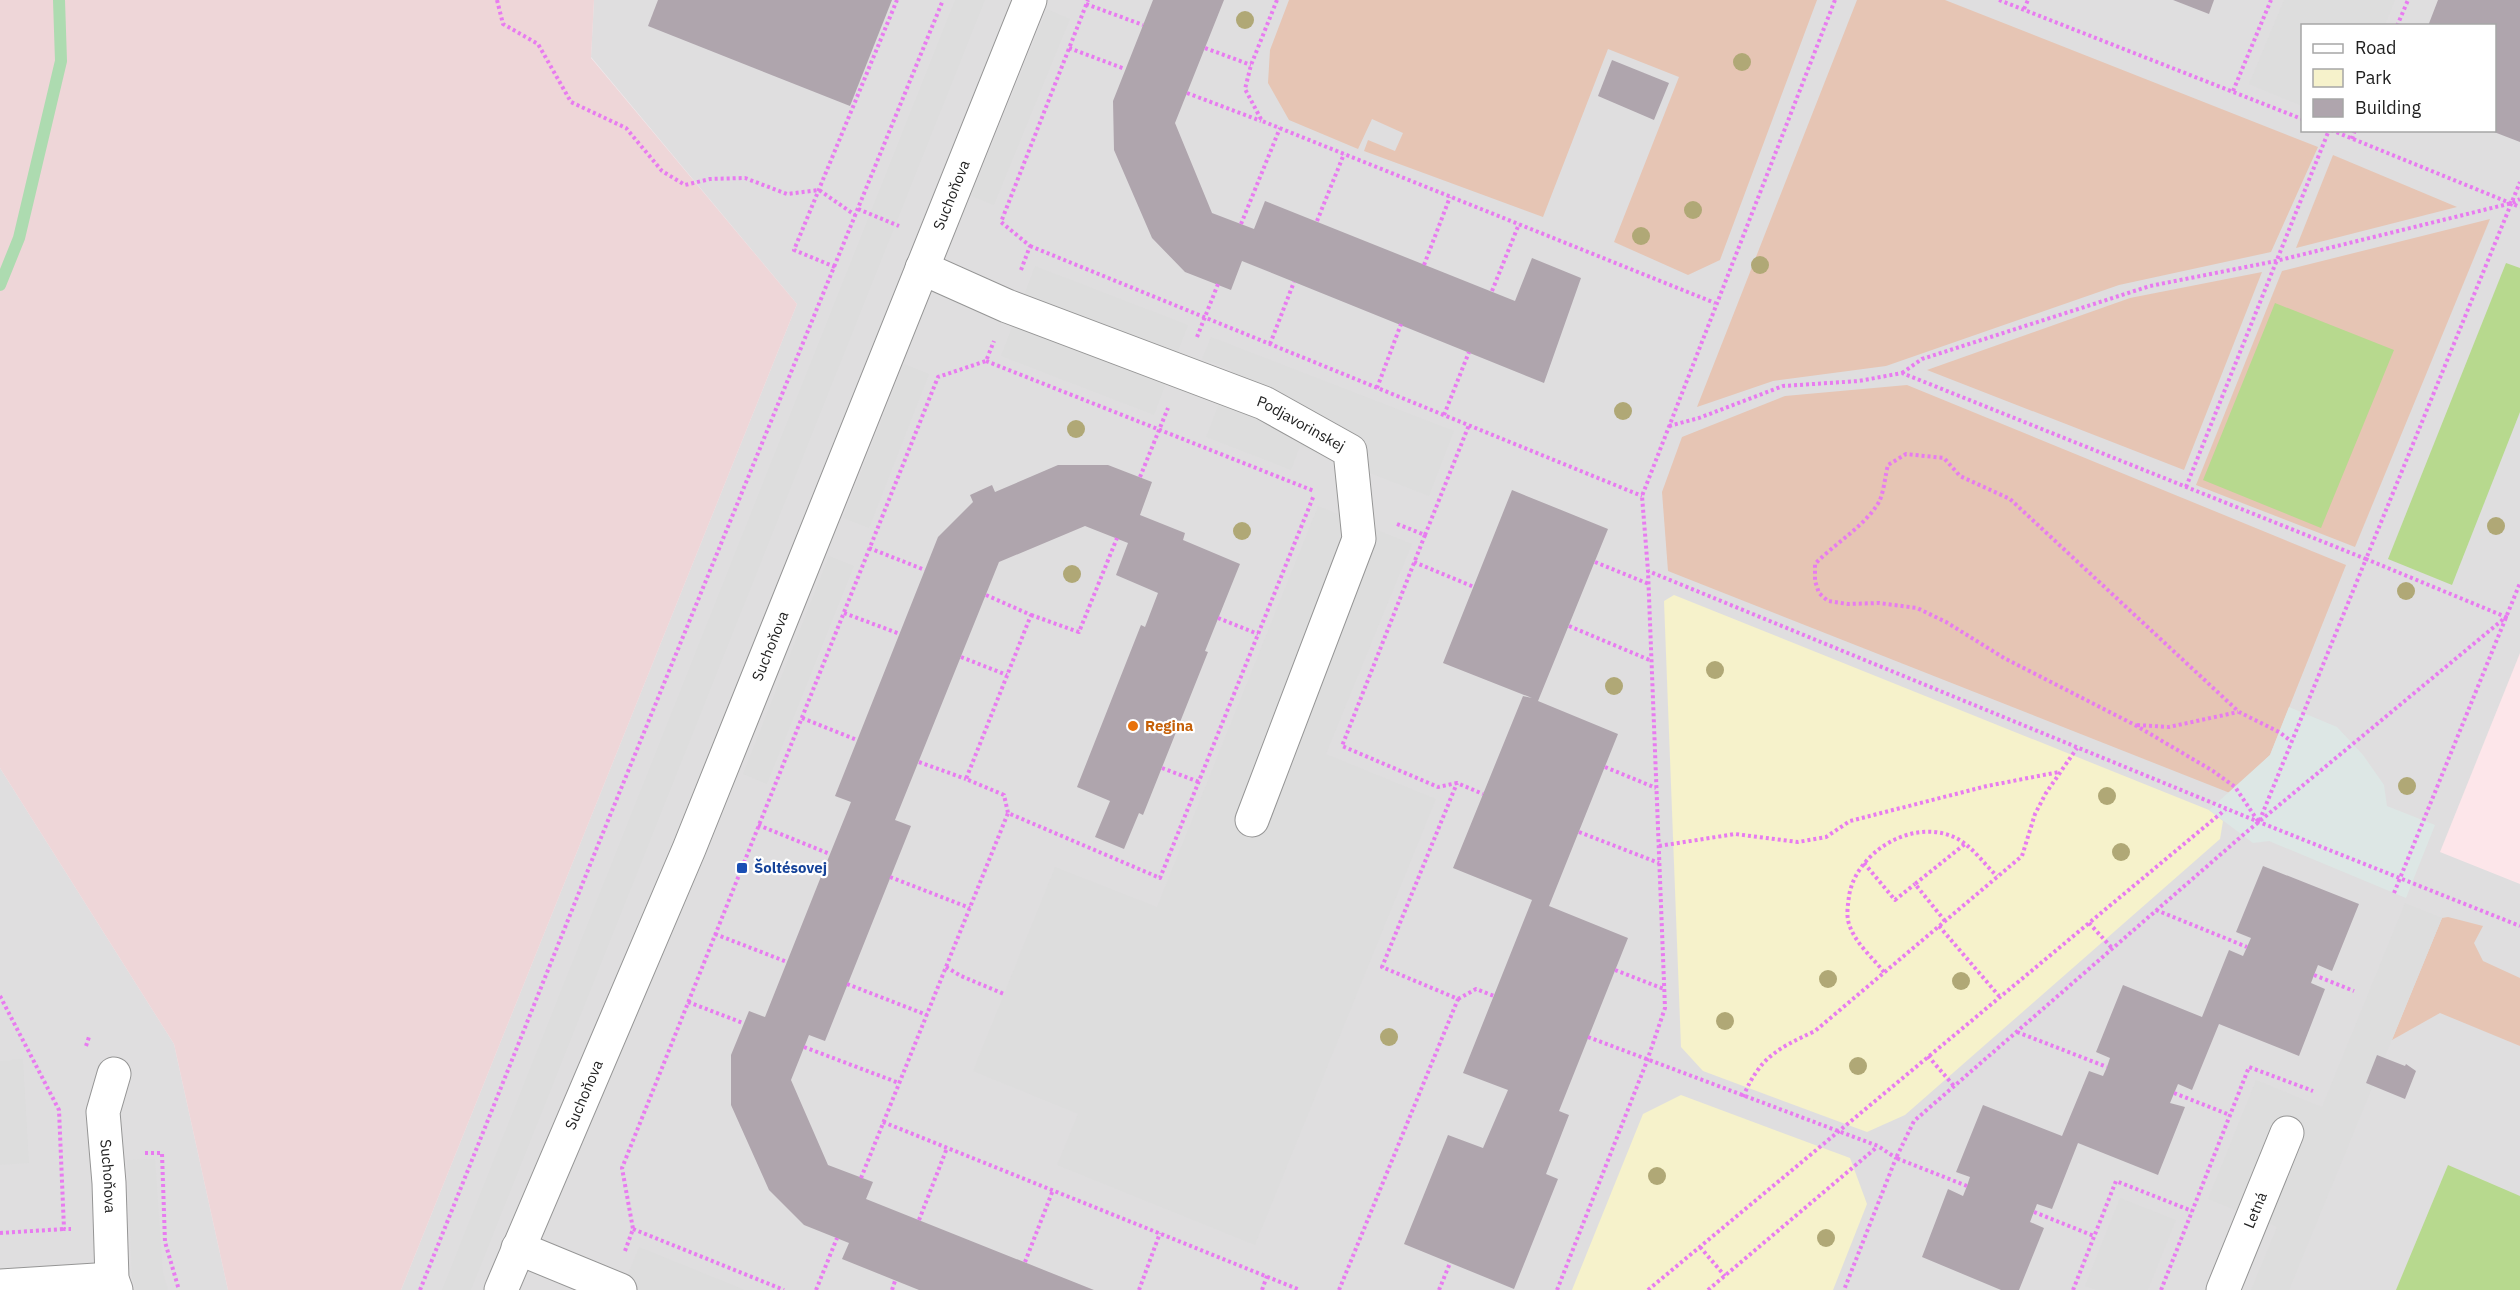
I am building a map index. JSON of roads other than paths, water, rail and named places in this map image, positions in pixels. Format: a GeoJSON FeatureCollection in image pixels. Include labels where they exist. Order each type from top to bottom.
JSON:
{"type":"FeatureCollection","features":[{"type":"Feature","properties":{"kind":"street","name":"Suchoňova"},"geometry":{"type":"LineString","coordinates":[[501,1290],[689,849],[1030,0]]}},
{"type":"Feature","properties":{"kind":"street","name":"Podjavorinskej"},"geometry":{"type":"LineString","coordinates":[[922,268],[1007,306],[1264,402],[1350,451],[1359,539],[1252,820]]}},
{"type":"Feature","properties":{"kind":"street","name":"Suchoňova"},"geometry":{"type":"LineString","coordinates":[[104,1283],[109,1183],[102,1112],[114,1074]]}},
{"type":"Feature","properties":{"kind":"street","name":"Letná"},"geometry":{"type":"LineString","coordinates":[[2223,1290],[2287,1133]]}},
{"type":"Feature","properties":{"kind":"street"},"geometry":{"type":"LineString","coordinates":[[518,1248],[615,1288]]}},
{"type":"Feature","properties":{"kind":"street"},"geometry":{"type":"LineString","coordinates":[[0,1286],[104,1283]]}},
{"type":"Feature","properties":{"kind":"waterway"},"geometry":{"type":"LineString","coordinates":[[0,285],[19,238],[61,61],[59,0]]}},
{"type":"Feature","properties":{"kind":"place","name":"Regina"},"geometry":{"type":"Point","coordinates":[1133,726]}},
{"type":"Feature","properties":{"kind":"place","name":"Šoltésovej"},"geometry":{"type":"Point","coordinates":[742,868]}}]}
